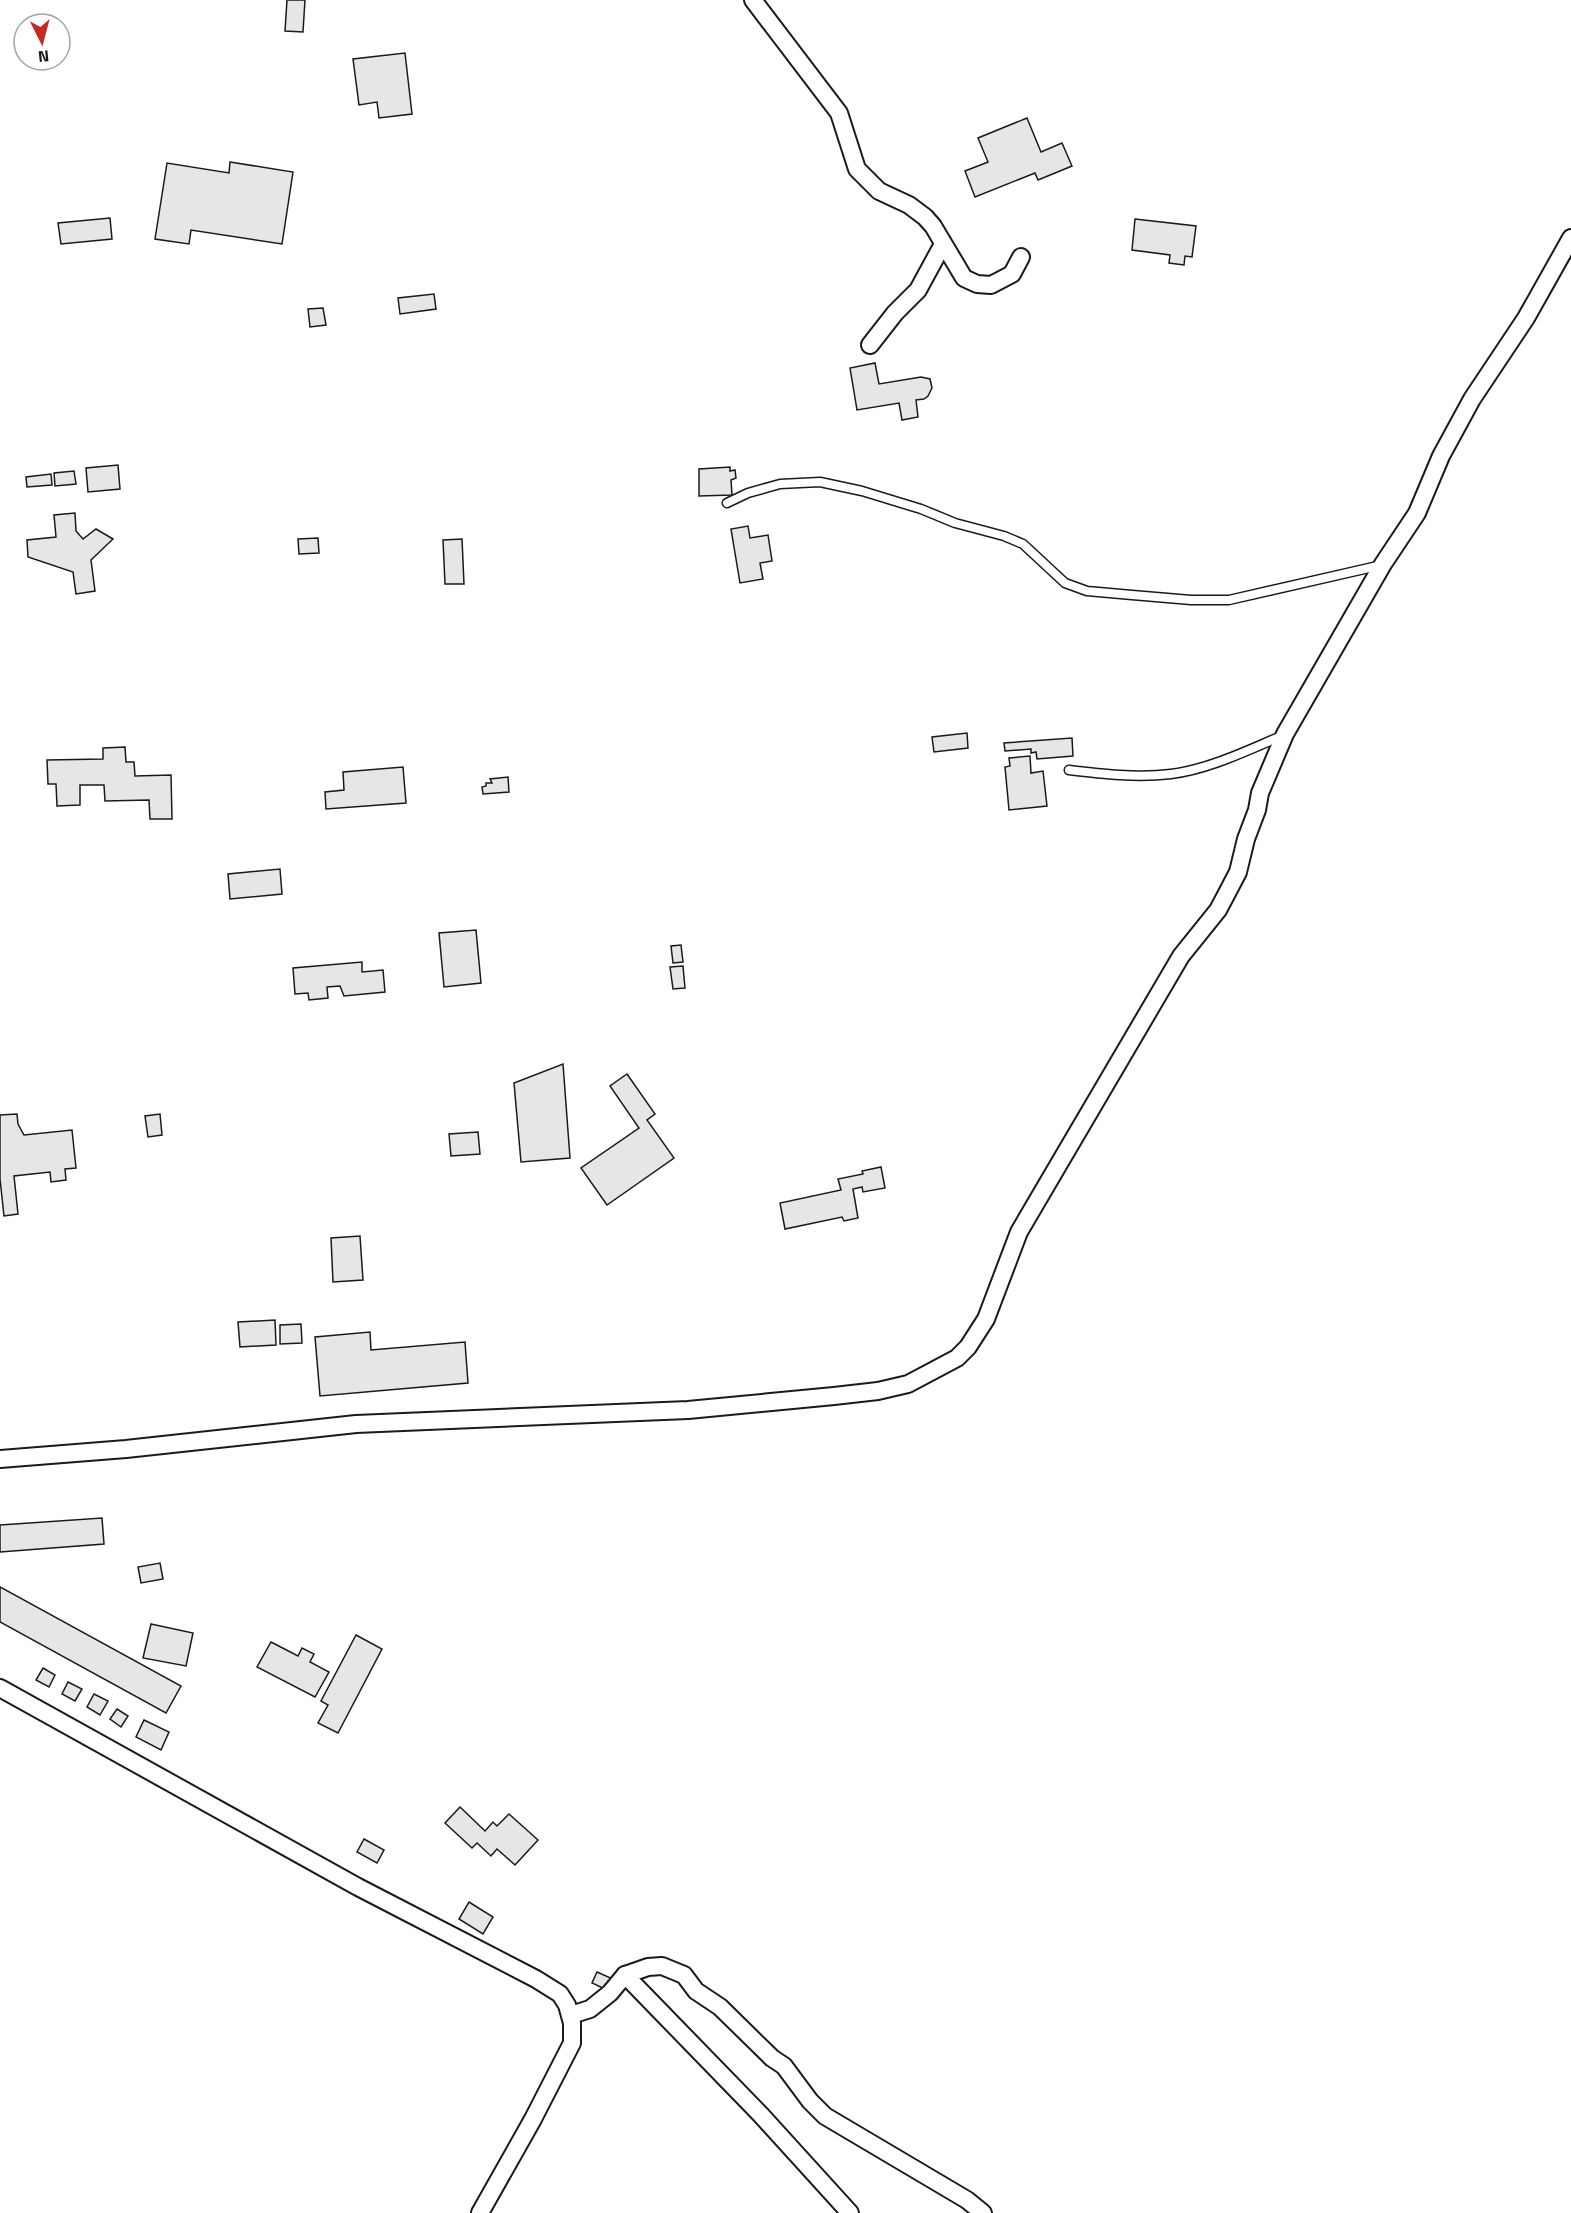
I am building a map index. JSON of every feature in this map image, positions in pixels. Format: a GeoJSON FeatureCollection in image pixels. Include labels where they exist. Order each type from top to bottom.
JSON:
{"type":"FeatureCollection","features":[{"type":"Feature","properties":{"kind":"street"},"geometry":{"type":"LineString","coordinates":[[753,0],[839,112],[856,169],[879,191],[909,205],[925,217],[933,226],[964,278],[977,284],[991,285],[1012,274],[1021,257]]}},
{"type":"Feature","properties":{"kind":"street"},"geometry":{"type":"LineString","coordinates":[[0,1459],[126,1449],[356,1424],[688,1410],[834,1396],[878,1391],[908,1384],[952,1361],[968,1347],[986,1319],[1019,1232],[1133,1035],[1181,956],[1218,910],[1243,856],[1260,793],[1285,734],[1383,564],[1417,513],[1441,456],[1472,399],[1526,318],[1571,238]]}},
{"type":"Feature","properties":{"kind":"street"},"geometry":{"type":"LineString","coordinates":[[870,345],[895,313],[918,290],[943,244]]}},
{"type":"Feature","properties":{"kind":"street"},"geometry":{"type":"LineString","coordinates":[[0,1688],[358,1887],[536,1979],[560,1994],[571,2015],[572,2043],[480,2213]]}},
{"type":"Feature","properties":{"kind":"street"},"geometry":{"type":"LineString","coordinates":[[571,2015],[582,2013],[601,2001],[626,1975],[648,1967],[662,1966],[684,1975],[696,1991],[720,2007],[772,2058],[784,2066],[810,2102],[825,2116],[967,2200],[983,2213]]}},
{"type":"Feature","properties":{"kind":"street"},"geometry":{"type":"LineString","coordinates":[[626,1975],[761,2115],[850,2213]]}},
{"type":"Feature","properties":{"kind":"lane"},"geometry":{"type":"LineString","coordinates":[[727,502],[780,484],[820,482],[862,491],[1023,544],[1065,583],[1087,591],[1191,600],[1229,600],[1383,564]]}},
{"type":"Feature","properties":{"kind":"lane"},"geometry":{"type":"LineString","coordinates":[[1069,770],[1125,775],[1172,774],[1232,757],[1285,734]]}},
{"type":"Feature","properties":{"kind":"building"},"geometry":{"type":"Polygon","coordinates":[[[287,0],[305,0],[303,32],[285,31],[287,0]]]}},
{"type":"Feature","properties":{"kind":"building"},"geometry":{"type":"Polygon","coordinates":[[[405,53],[412,114],[379,118],[377,102],[359,105],[353,59],[405,53]]]}},
{"type":"Feature","properties":{"kind":"building"},"geometry":{"type":"Polygon","coordinates":[[[1027,118],[1041,152],[1062,143],[1072,166],[1038,180],[1035,173],[975,197],[965,171],[988,162],[978,138],[1027,118]]]}},
{"type":"Feature","properties":{"kind":"building"},"geometry":{"type":"Polygon","coordinates":[[[230,162],[293,172],[282,244],[191,230],[189,244],[155,239],[167,163],[229,173],[230,162]]]}},
{"type":"Feature","properties":{"kind":"building"},"geometry":{"type":"Polygon","coordinates":[[[110,218],[112,239],[61,244],[58,223],[110,218]]]}},
{"type":"Feature","properties":{"kind":"building"},"geometry":{"type":"Polygon","coordinates":[[[1135,219],[1196,226],[1192,257],[1185,256],[1184,265],[1169,263],[1170,255],[1132,250],[1135,219]]]}},
{"type":"Feature","properties":{"kind":"building"},"geometry":{"type":"Polygon","coordinates":[[[434,294],[436,309],[400,314],[398,298],[434,294]]]}},
{"type":"Feature","properties":{"kind":"building"},"geometry":{"type":"Polygon","coordinates":[[[323,308],[326,325],[310,327],[308,309],[323,308]]]}},
{"type":"Feature","properties":{"kind":"building"},"geometry":{"type":"Polygon","coordinates":[[[875,363],[879,384],[921,377],[930,379],[932,388],[928,396],[916,400],[918,417],[902,420],[899,403],[857,410],[850,368],[875,363]]]}},
{"type":"Feature","properties":{"kind":"building"},"geometry":{"type":"Polygon","coordinates":[[[118,465],[120,489],[88,492],[86,468],[118,465]]]}},
{"type":"Feature","properties":{"kind":"building"},"geometry":{"type":"Polygon","coordinates":[[[730,467],[730,471],[735,470],[736,478],[731,480],[732,495],[699,496],[699,469],[730,467]]]}},
{"type":"Feature","properties":{"kind":"building"},"geometry":{"type":"Polygon","coordinates":[[[74,471],[76,484],[55,486],[54,473],[74,471]]]}},
{"type":"Feature","properties":{"kind":"building"},"geometry":{"type":"Polygon","coordinates":[[[51,474],[52,485],[27,487],[26,477],[51,474]]]}},
{"type":"Feature","properties":{"kind":"building"},"geometry":{"type":"Polygon","coordinates":[[[75,513],[76,531],[83,539],[96,529],[113,539],[91,560],[95,591],[76,594],[73,572],[28,557],[27,540],[56,537],[54,515],[75,513]]]}},
{"type":"Feature","properties":{"kind":"building"},"geometry":{"type":"Polygon","coordinates":[[[748,526],[750,538],[768,535],[772,561],[760,563],[763,579],[740,583],[731,529],[748,526]]]}},
{"type":"Feature","properties":{"kind":"building"},"geometry":{"type":"Polygon","coordinates":[[[318,538],[319,553],[299,554],[298,539],[318,538]]]}},
{"type":"Feature","properties":{"kind":"building"},"geometry":{"type":"Polygon","coordinates":[[[462,539],[464,584],[445,584],[443,540],[462,539]]]}},
{"type":"Feature","properties":{"kind":"building"},"geometry":{"type":"Polygon","coordinates":[[[967,733],[968,748],[934,752],[932,737],[967,733]]]}},
{"type":"Feature","properties":{"kind":"building"},"geometry":{"type":"Polygon","coordinates":[[[1072,738],[1073,756],[1037,759],[1036,752],[1031,753],[1031,749],[1005,751],[1004,743],[1072,738]]]}},
{"type":"Feature","properties":{"kind":"building"},"geometry":{"type":"Polygon","coordinates":[[[125,747],[126,762],[134,762],[135,776],[171,775],[172,819],[150,819],[149,800],[105,801],[104,785],[80,785],[80,805],[57,806],[56,784],[48,784],[47,760],[103,759],[103,748],[125,747]]]}},
{"type":"Feature","properties":{"kind":"building"},"geometry":{"type":"Polygon","coordinates":[[[1030,756],[1031,773],[1043,771],[1047,806],[1009,810],[1005,767],[1010,766],[1009,758],[1030,756]]]}},
{"type":"Feature","properties":{"kind":"building"},"geometry":{"type":"Polygon","coordinates":[[[403,767],[406,803],[326,809],[325,792],[344,790],[343,772],[403,767]]]}},
{"type":"Feature","properties":{"kind":"building"},"geometry":{"type":"Polygon","coordinates":[[[508,777],[509,792],[483,794],[482,787],[486,786],[486,783],[492,783],[490,779],[508,777]]]}},
{"type":"Feature","properties":{"kind":"building"},"geometry":{"type":"Polygon","coordinates":[[[280,869],[282,894],[230,899],[228,874],[280,869]]]}},
{"type":"Feature","properties":{"kind":"building"},"geometry":{"type":"Polygon","coordinates":[[[476,930],[481,983],[444,987],[439,933],[476,930]]]}},
{"type":"Feature","properties":{"kind":"building"},"geometry":{"type":"Polygon","coordinates":[[[681,945],[683,962],[673,963],[671,946],[681,945]]]}},
{"type":"Feature","properties":{"kind":"building"},"geometry":{"type":"Polygon","coordinates":[[[362,962],[362,972],[383,970],[385,992],[344,996],[340,986],[327,987],[328,998],[309,1000],[308,993],[295,994],[293,968],[362,962]]]}},
{"type":"Feature","properties":{"kind":"building"},"geometry":{"type":"Polygon","coordinates":[[[683,966],[685,988],[673,989],[670,967],[683,966]]]}},
{"type":"Feature","properties":{"kind":"building"},"geometry":{"type":"Polygon","coordinates":[[[563,1064],[570,1158],[521,1162],[514,1083],[563,1064]]]}},
{"type":"Feature","properties":{"kind":"building"},"geometry":{"type":"Polygon","coordinates":[[[627,1074],[655,1114],[647,1120],[674,1158],[607,1205],[581,1168],[639,1128],[610,1086],[627,1074]]]}},
{"type":"Feature","properties":{"kind":"building"},"geometry":{"type":"Polygon","coordinates":[[[17,1114],[18,1124],[24,1135],[72,1130],[76,1168],[65,1169],[66,1180],[51,1182],[50,1172],[14,1176],[18,1214],[4,1216],[0,1179],[0,1115],[17,1114]]]}},
{"type":"Feature","properties":{"kind":"building"},"geometry":{"type":"Polygon","coordinates":[[[160,1114],[162,1135],[148,1137],[145,1116],[160,1114]]]}},
{"type":"Feature","properties":{"kind":"building"},"geometry":{"type":"Polygon","coordinates":[[[478,1132],[480,1154],[451,1156],[449,1134],[478,1132]]]}},
{"type":"Feature","properties":{"kind":"building"},"geometry":{"type":"Polygon","coordinates":[[[881,1167],[885,1188],[863,1192],[862,1187],[853,1189],[858,1218],[844,1221],[842,1217],[785,1229],[780,1203],[841,1190],[838,1179],[863,1174],[862,1171],[881,1167]]]}},
{"type":"Feature","properties":{"kind":"building"},"geometry":{"type":"Polygon","coordinates":[[[360,1236],[363,1280],[333,1282],[331,1238],[360,1236]]]}},
{"type":"Feature","properties":{"kind":"building"},"geometry":{"type":"Polygon","coordinates":[[[275,1320],[276,1345],[240,1347],[238,1322],[275,1320]]]}},
{"type":"Feature","properties":{"kind":"building"},"geometry":{"type":"Polygon","coordinates":[[[301,1324],[302,1343],[280,1344],[280,1325],[301,1324]]]}},
{"type":"Feature","properties":{"kind":"building"},"geometry":{"type":"Polygon","coordinates":[[[370,1332],[371,1350],[465,1342],[468,1383],[320,1396],[315,1337],[370,1332]]]}},
{"type":"Feature","properties":{"kind":"building"},"geometry":{"type":"Polygon","coordinates":[[[102,1518],[104,1544],[0,1552],[0,1525],[102,1518]]]}},
{"type":"Feature","properties":{"kind":"building"},"geometry":{"type":"Polygon","coordinates":[[[160,1563],[163,1579],[141,1583],[138,1567],[160,1563]]]}},
{"type":"Feature","properties":{"kind":"building"},"geometry":{"type":"Polygon","coordinates":[[[0,1587],[181,1686],[166,1713],[0,1622],[0,1587]]]}},
{"type":"Feature","properties":{"kind":"building"},"geometry":{"type":"Polygon","coordinates":[[[151,1624],[193,1633],[186,1666],[143,1658],[151,1624]]]}},
{"type":"Feature","properties":{"kind":"building"},"geometry":{"type":"Polygon","coordinates":[[[356,1635],[382,1649],[338,1733],[318,1723],[328,1705],[321,1701],[356,1635]]]}},
{"type":"Feature","properties":{"kind":"building"},"geometry":{"type":"Polygon","coordinates":[[[271,1642],[298,1656],[302,1648],[314,1654],[310,1662],[329,1672],[315,1697],[257,1667],[271,1642]]]}},
{"type":"Feature","properties":{"kind":"building"},"geometry":{"type":"Polygon","coordinates":[[[43,1668],[55,1675],[49,1687],[36,1680],[43,1668]]]}},
{"type":"Feature","properties":{"kind":"building"},"geometry":{"type":"Polygon","coordinates":[[[68,1682],[82,1689],[75,1701],[62,1694],[68,1682]]]}},
{"type":"Feature","properties":{"kind":"building"},"geometry":{"type":"Polygon","coordinates":[[[94,1694],[108,1701],[100,1715],[87,1707],[94,1694]]]}},
{"type":"Feature","properties":{"kind":"building"},"geometry":{"type":"Polygon","coordinates":[[[117,1709],[128,1716],[121,1727],[110,1719],[117,1709]]]}},
{"type":"Feature","properties":{"kind":"building"},"geometry":{"type":"Polygon","coordinates":[[[144,1720],[169,1732],[161,1750],[136,1737],[144,1720]]]}},
{"type":"Feature","properties":{"kind":"building"},"geometry":{"type":"Polygon","coordinates":[[[460,1807],[485,1831],[493,1822],[497,1826],[509,1814],[538,1840],[515,1865],[497,1849],[491,1856],[477,1843],[472,1848],[445,1823],[460,1807]]]}},
{"type":"Feature","properties":{"kind":"building"},"geometry":{"type":"Polygon","coordinates":[[[364,1839],[384,1850],[377,1863],[357,1852],[364,1839]]]}},
{"type":"Feature","properties":{"kind":"building"},"geometry":{"type":"Polygon","coordinates":[[[469,1902],[493,1917],[483,1934],[459,1919],[469,1902]]]}},
{"type":"Feature","properties":{"kind":"building"},"geometry":{"type":"Polygon","coordinates":[[[597,1972],[613,1979],[607,1990],[592,1983],[597,1972]]]}}]}
